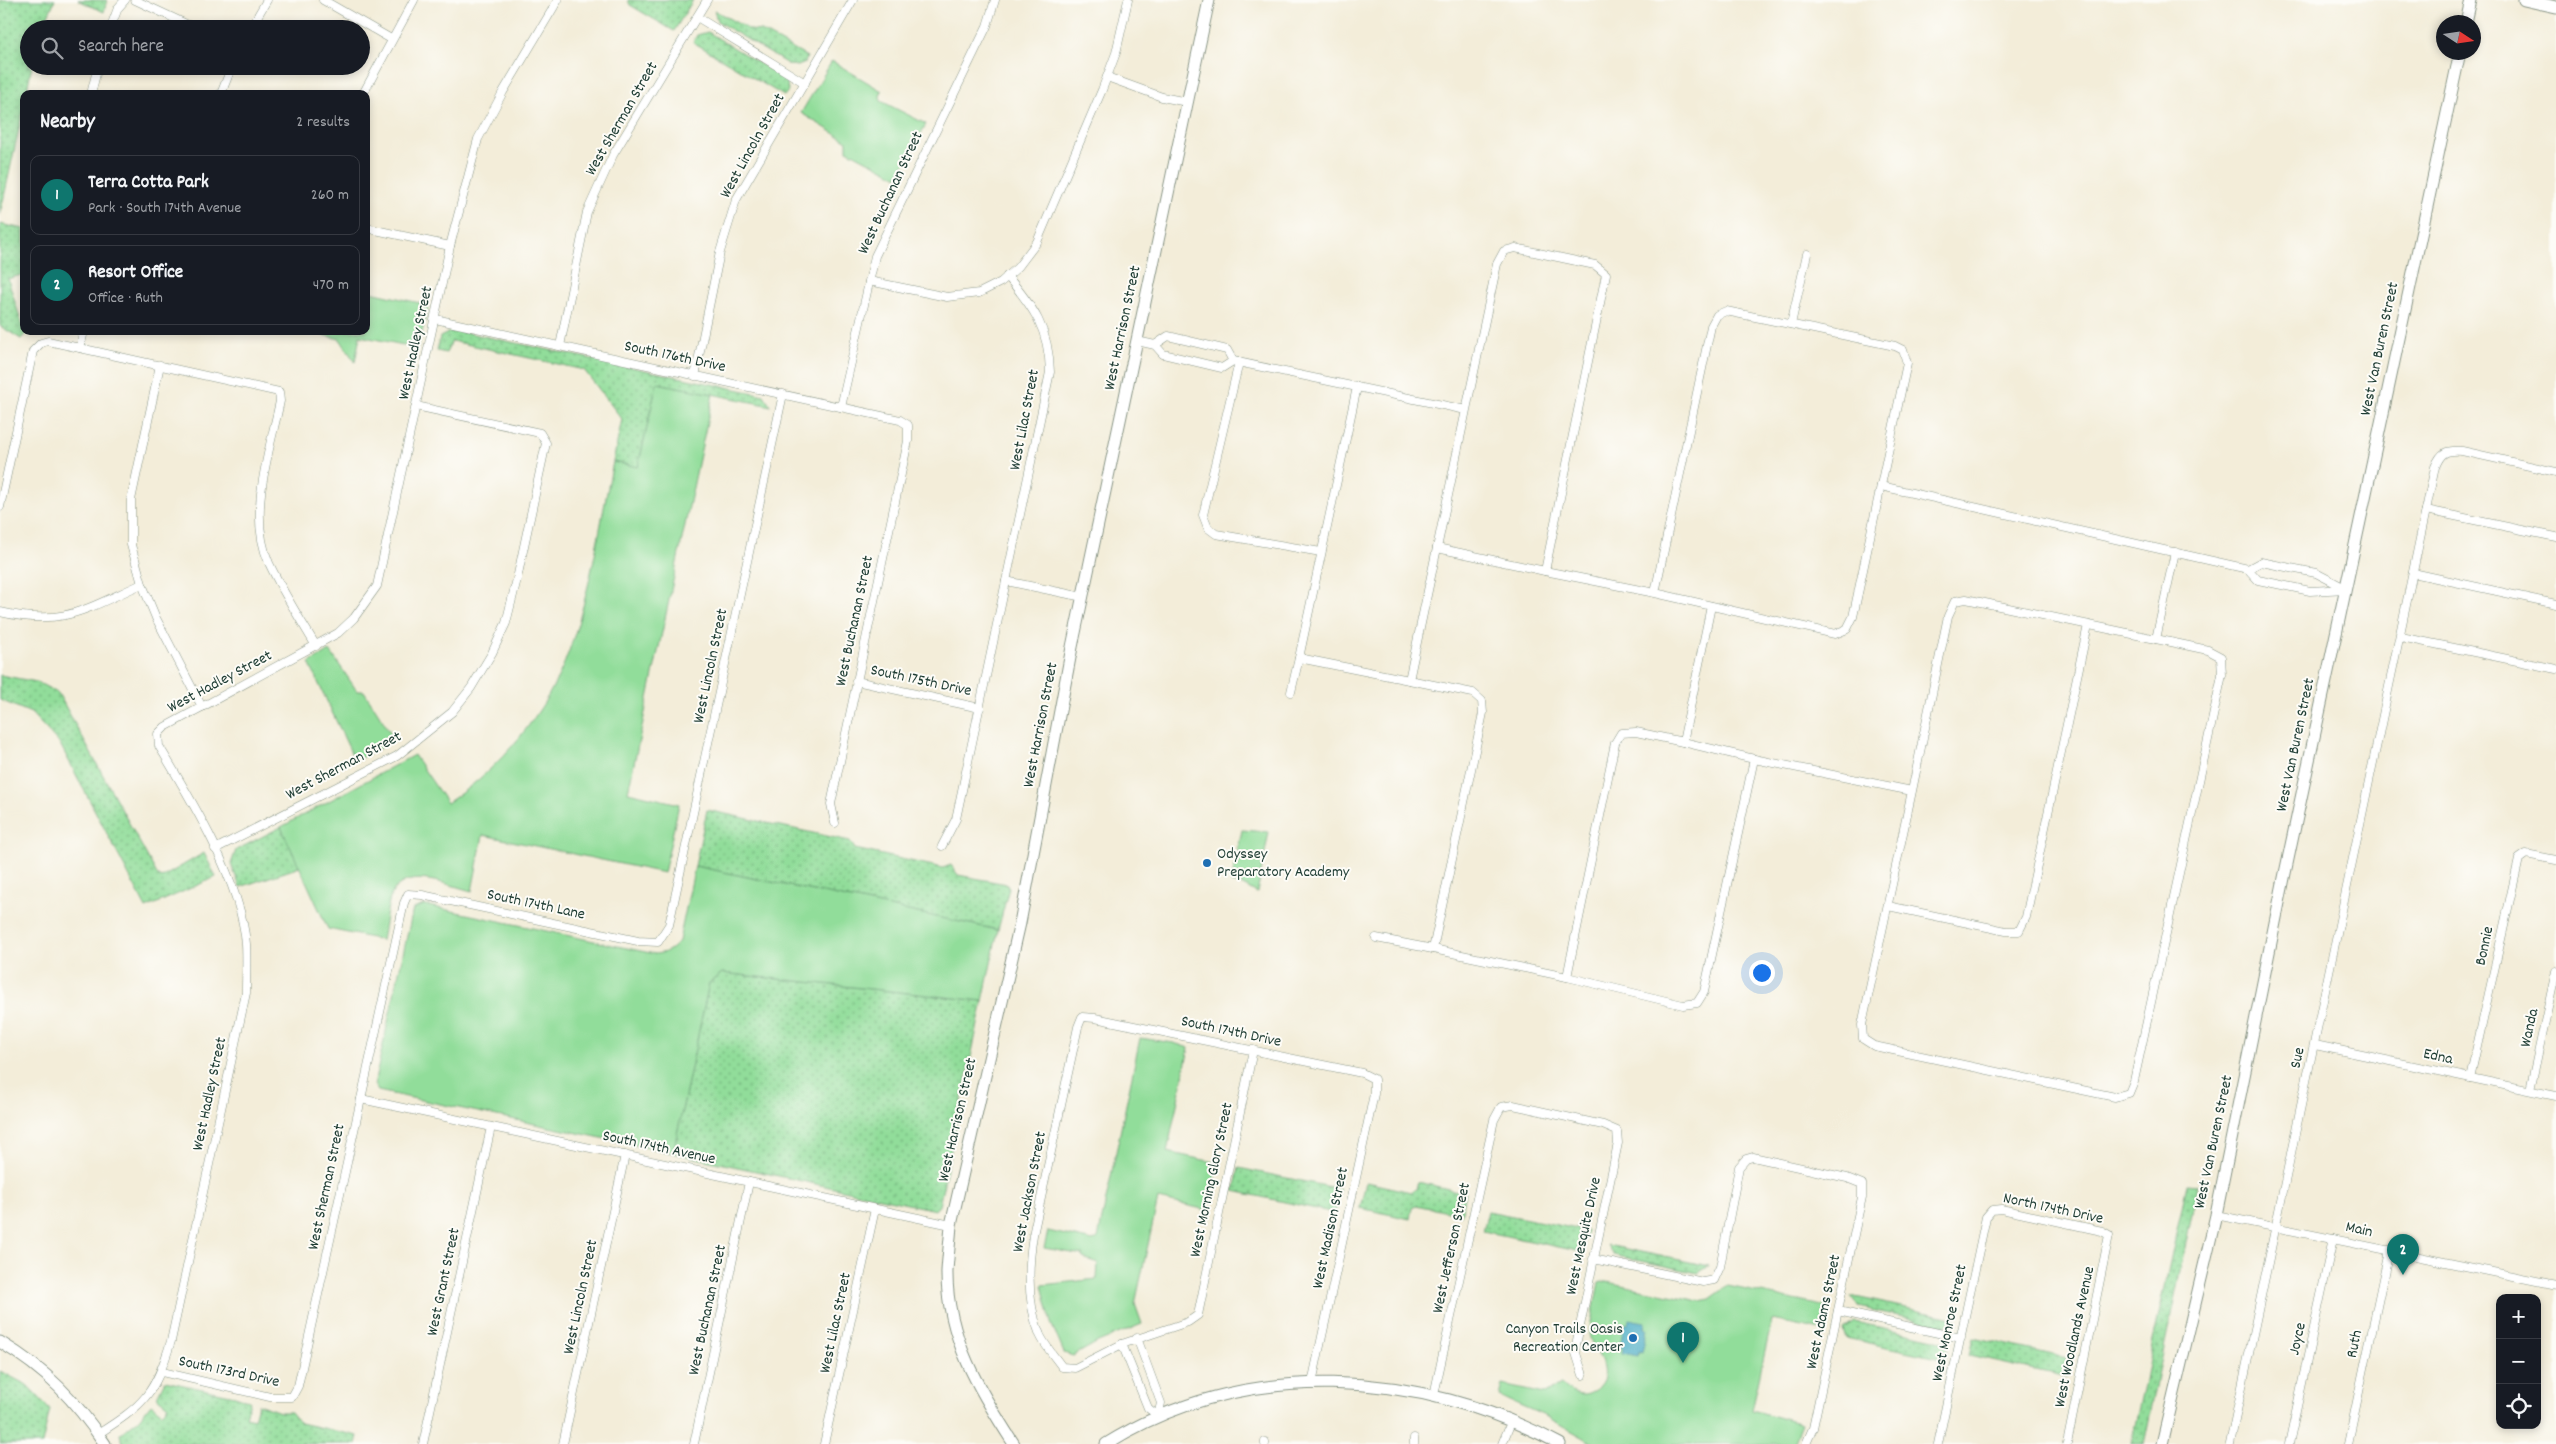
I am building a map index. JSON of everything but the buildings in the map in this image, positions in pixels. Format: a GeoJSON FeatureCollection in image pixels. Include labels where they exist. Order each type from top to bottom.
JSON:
{"type":"FeatureCollection","features":[{"type":"Feature","properties":{"kind":"street"},"geometry":{"type":"LineString","coordinates":[[113,20],[118,8],[125,0]]}},
{"type":"Feature","properties":{"kind":"street"},"geometry":{"type":"LineString","coordinates":[[135,0],[178,20]]}},
{"type":"Feature","properties":{"kind":"street"},"geometry":{"type":"LineString","coordinates":[[255,20],[267,0]]}},
{"type":"Feature","properties":{"kind":"street"},"geometry":{"type":"LineString","coordinates":[[323,0],[358,20]]}},
{"type":"Feature","properties":{"kind":"street"},"geometry":{"type":"LineString","coordinates":[[365,90],[391,39],[414,0]]}},
{"type":"Feature","properties":{"kind":"street","name":"West Hadley Street"},"geometry":{"type":"LineString","coordinates":[[98,1434],[131,1413],[147,1398],[162,1372],[171,1342],[246,993],[246,943],[233,890],[215,849],[159,746],[158,734],[165,727],[338,633],[354,618],[377,586],[450,246],[478,140],[508,83],[558,0]]}},
{"type":"Feature","properties":{"kind":"street","name":"West Sherman Street"},"geometry":{"type":"LineString","coordinates":[[560,346],[587,212],[613,155],[707,0]]}},
{"type":"Feature","properties":{"kind":"street","name":"West Lincoln Street"},"geometry":{"type":"LineString","coordinates":[[695,376],[720,252],[736,200],[853,0]]}},
{"type":"Feature","properties":{"kind":"street","name":"West Buchanan Street"},"geometry":{"type":"LineString","coordinates":[[841,407],[875,256],[889,223],[987,26],[995,0]]}},
{"type":"Feature","properties":{"kind":"street"},"geometry":{"type":"LineString","coordinates":[[869,281],[947,297],[979,293],[1007,276],[1026,258],[1037,242],[1107,77],[1116,53],[1128,0]]}},
{"type":"Feature","properties":{"kind":"street","name":"West Harrison Street"},"geometry":{"type":"LineString","coordinates":[[1014,1444],[975,1379],[960,1348],[952,1318],[947,1273],[951,1225],[1020,923],[1083,597],[1209,0]]}},
{"type":"Feature","properties":{"kind":"street"},"geometry":{"type":"LineString","coordinates":[[2468,15],[2471,0]]}},
{"type":"Feature","properties":{"kind":"street"},"geometry":{"type":"LineString","coordinates":[[2524,0],[2556,7]]}},
{"type":"Feature","properties":{"kind":"street"},"geometry":{"type":"LineString","coordinates":[[697,17],[805,83]]}},
{"type":"Feature","properties":{"kind":"street"},"geometry":{"type":"LineString","coordinates":[[370,27],[391,39]]}},
{"type":"Feature","properties":{"kind":"street","name":"West Van Buren Street"},"geometry":{"type":"LineString","coordinates":[[2162,1444],[2216,1215],[2458,60]]}},
{"type":"Feature","properties":{"kind":"street"},"geometry":{"type":"LineString","coordinates":[[92,90],[96,75]]}},
{"type":"Feature","properties":{"kind":"street"},"geometry":{"type":"LineString","coordinates":[[223,90],[228,75]]}},
{"type":"Feature","properties":{"kind":"street"},"geometry":{"type":"LineString","coordinates":[[1107,77],[1162,97],[1187,102]]}},
{"type":"Feature","properties":{"kind":"street"},"geometry":{"type":"LineString","coordinates":[[370,229],[450,246]]}},
{"type":"Feature","properties":{"kind":"street"},"geometry":{"type":"LineString","coordinates":[[1409,680],[1497,264],[1504,251],[1515,248],[1595,265],[1606,274],[1545,571]]}},
{"type":"Feature","properties":{"kind":"street"},"geometry":{"type":"LineString","coordinates":[[1791,324],[1807,254]]}},
{"type":"Feature","properties":{"kind":"street","name":"West Lilac Street"},"geometry":{"type":"LineString","coordinates":[[942,846],[956,819],[1050,372],[1050,349],[1042,325],[1030,303],[1007,276]]}},
{"type":"Feature","properties":{"kind":"street"},"geometry":{"type":"LineString","coordinates":[[1437,548],[1655,593],[1835,634],[1847,629],[1853,617],[1907,363],[1904,350],[1895,346],[1726,311],[1716,315],[1711,326],[1655,593]]}},
{"type":"Feature","properties":{"kind":"street","name":"South 176th Drive"},"geometry":{"type":"LineString","coordinates":[[435,319],[900,420],[908,425]]}},
{"type":"Feature","properties":{"kind":"street"},"geometry":{"type":"LineString","coordinates":[[80,348],[83,335]]}},
{"type":"Feature","properties":{"kind":"street"},"geometry":{"type":"LineString","coordinates":[[1155,345],[1168,336],[1227,350],[1236,362],[1204,515],[1208,528],[1216,534],[1321,552]]}},
{"type":"Feature","properties":{"kind":"street"},"geometry":{"type":"LineString","coordinates":[[0,507],[33,351],[41,343],[48,341],[279,392],[280,401],[259,508],[261,536],[268,562],[316,646]]}},
{"type":"Feature","properties":{"kind":"street"},"geometry":{"type":"LineString","coordinates":[[1137,341],[1155,345],[1162,354],[1222,368],[1236,362],[1466,410]]}},
{"type":"Feature","properties":{"kind":"street"},"geometry":{"type":"LineString","coordinates":[[160,365],[131,500],[131,545],[142,584],[156,618],[202,707]]}},
{"type":"Feature","properties":{"kind":"street"},"geometry":{"type":"LineString","coordinates":[[1291,692],[1357,387]]}},
{"type":"Feature","properties":{"kind":"street","name":"West Lincoln Street"},"geometry":{"type":"LineString","coordinates":[[658,942],[669,925],[783,394]]}},
{"type":"Feature","properties":{"kind":"street","name":"West Sherman Street"},"geometry":{"type":"LineString","coordinates":[[215,849],[397,756],[452,712],[492,653],[506,623],[546,443],[540,433],[416,406]]}},
{"type":"Feature","properties":{"kind":"street","name":"West Buchanan Street"},"geometry":{"type":"LineString","coordinates":[[835,823],[831,804],[908,441],[908,425]]}},
{"type":"Feature","properties":{"kind":"street","name":"Sue"},"geometry":{"type":"LineString","coordinates":[[2230,1444],[2393,678],[2435,467],[2440,455],[2447,451],[2462,451],[2556,472]]}},
{"type":"Feature","properties":{"kind":"street"},"geometry":{"type":"LineString","coordinates":[[1881,486],[2248,568],[2261,562],[2316,573],[2346,589]]}},
{"type":"Feature","properties":{"kind":"street"},"geometry":{"type":"LineString","coordinates":[[2426,510],[2556,537]]}},
{"type":"Feature","properties":{"kind":"street"},"geometry":{"type":"LineString","coordinates":[[2156,639],[2174,552]]}},
{"type":"Feature","properties":{"kind":"street"},"geometry":{"type":"LineString","coordinates":[[2248,568],[2258,580],[2310,591],[2346,589]]}},
{"type":"Feature","properties":{"kind":"street"},"geometry":{"type":"LineString","coordinates":[[2413,573],[2556,604]]}},
{"type":"Feature","properties":{"kind":"street"},"geometry":{"type":"LineString","coordinates":[[1006,581],[1083,597]]}},
{"type":"Feature","properties":{"kind":"street"},"geometry":{"type":"LineString","coordinates":[[0,612],[32,618],[66,616],[142,584]]}},
{"type":"Feature","properties":{"kind":"street"},"geometry":{"type":"LineString","coordinates":[[1966,598],[2088,625],[2208,650],[2221,657],[2222,674],[2134,1081],[2128,1092],[2115,1097],[1874,1046],[1863,1039],[1862,1024],[1948,616],[1955,601],[1966,598]]}},
{"type":"Feature","properties":{"kind":"street"},"geometry":{"type":"LineString","coordinates":[[1683,742],[1711,606]]}},
{"type":"Feature","properties":{"kind":"street"},"geometry":{"type":"LineString","coordinates":[[1888,906],[2006,931],[2018,931],[2026,917],[2088,625]]}},
{"type":"Feature","properties":{"kind":"street"},"geometry":{"type":"LineString","coordinates":[[2401,637],[2556,669]]}},
{"type":"Feature","properties":{"kind":"street"},"geometry":{"type":"LineString","coordinates":[[1299,658],[1473,693],[1482,701],[1483,713],[1434,949]]}},
{"type":"Feature","properties":{"kind":"street","name":"South 175th Drive"},"geometry":{"type":"LineString","coordinates":[[856,681],[980,708]]}},
{"type":"Feature","properties":{"kind":"street"},"geometry":{"type":"LineString","coordinates":[[1567,977],[1615,743],[1621,733],[1636,732],[1754,759],[1912,791]]}},
{"type":"Feature","properties":{"kind":"street"},"geometry":{"type":"LineString","coordinates":[[1376,938],[1567,977],[1684,1005],[1697,1003],[1704,992],[1754,759]]}},
{"type":"Feature","properties":{"kind":"street","name":"Bonnie"},"geometry":{"type":"LineString","coordinates":[[2470,1078],[2519,859],[2526,854],[2556,860]]}},
{"type":"Feature","properties":{"kind":"street","name":"West Sherman Street"},"geometry":{"type":"LineString","coordinates":[[292,1397],[298,1386],[404,903],[408,894]]}},
{"type":"Feature","properties":{"kind":"street","name":"South 174th Lane"},"geometry":{"type":"LineString","coordinates":[[408,894],[422,895],[638,941],[658,942]]}},
{"type":"Feature","properties":{"kind":"street","name":"Wanda"},"geometry":{"type":"LineString","coordinates":[[2530,1090],[2556,971]]}},
{"type":"Feature","properties":{"kind":"street","name":"South 174th Drive"},"geometry":{"type":"LineString","coordinates":[[1082,1017],[1095,1018],[1362,1073],[1374,1079]]}},
{"type":"Feature","properties":{"kind":"street","name":"West Jackson Street"},"geometry":{"type":"LineString","coordinates":[[1082,1017],[1076,1036],[1030,1258],[1030,1282],[1040,1335],[1062,1367],[1075,1368],[1122,1344]]}},
{"type":"Feature","properties":{"kind":"street","name":"Edna"},"geometry":{"type":"LineString","coordinates":[[2315,1045],[2556,1096]]}},
{"type":"Feature","properties":{"kind":"street","name":"West Morning Glory Street"},"geometry":{"type":"LineString","coordinates":[[1137,1338],[1188,1322],[1198,1315],[1253,1050]]}},
{"type":"Feature","properties":{"kind":"street","name":"West Madison Street"},"geometry":{"type":"LineString","coordinates":[[1312,1383],[1374,1094],[1374,1079]]}},
{"type":"Feature","properties":{"kind":"street","name":"South 174th Avenue"},"geometry":{"type":"LineString","coordinates":[[361,1099],[951,1225]]}},
{"type":"Feature","properties":{"kind":"street","name":"West Mesquite Drive"},"geometry":{"type":"LineString","coordinates":[[1501,1107],[1513,1105],[1603,1124],[1617,1130],[1618,1143],[1575,1350],[1583,1375]]}},
{"type":"Feature","properties":{"kind":"street","name":"West Jefferson Street"},"geometry":{"type":"LineString","coordinates":[[1434,1395],[1494,1120],[1501,1107]]}},
{"type":"Feature","properties":{"kind":"street","name":"West Grant Street"},"geometry":{"type":"LineString","coordinates":[[423,1444],[491,1126]]}},
{"type":"Feature","properties":{"kind":"street","name":"West Lincoln Street"},"geometry":{"type":"LineString","coordinates":[[563,1444],[625,1155]]}},
{"type":"Feature","properties":{"kind":"street","name":"West Adams Street"},"geometry":{"type":"LineString","coordinates":[[1593,1259],[1703,1282],[1714,1280],[1720,1267],[1739,1168],[1746,1158],[1753,1157],[1847,1178],[1862,1184],[1862,1197],[1813,1428],[1806,1444]]}},
{"type":"Feature","properties":{"kind":"street","name":"West Buchanan Street"},"geometry":{"type":"LineString","coordinates":[[694,1444],[749,1182]]}},
{"type":"Feature","properties":{"kind":"street","name":"West Lilac Street"},"geometry":{"type":"LineString","coordinates":[[824,1444],[875,1209]]}},
{"type":"Feature","properties":{"kind":"street","name":"North 174th Drive"},"geometry":{"type":"LineString","coordinates":[[1992,1210],[2002,1209],[2102,1231],[2109,1235]]}},
{"type":"Feature","properties":{"kind":"street","name":"West Monroe Street"},"geometry":{"type":"LineString","coordinates":[[1938,1444],[1986,1217],[1992,1210]]}},
{"type":"Feature","properties":{"kind":"street","name":"Main"},"geometry":{"type":"LineString","coordinates":[[2216,1215],[2556,1286]]}},
{"type":"Feature","properties":{"kind":"street","name":"West Woodlands Avenue"},"geometry":{"type":"LineString","coordinates":[[2067,1444],[2109,1235]]}},
{"type":"Feature","properties":{"kind":"street","name":"Joyce"},"geometry":{"type":"LineString","coordinates":[[2289,1444],[2333,1239]]}},
{"type":"Feature","properties":{"kind":"street","name":"Ruth"},"geometry":{"type":"LineString","coordinates":[[2348,1444],[2389,1250]]}},
{"type":"Feature","properties":{"kind":"street"},"geometry":{"type":"LineString","coordinates":[[1838,1311],[1961,1338]]}},
{"type":"Feature","properties":{"kind":"street"},"geometry":{"type":"LineString","coordinates":[[1137,1338],[1161,1403],[1158,1416],[1148,1408],[1122,1344],[1137,1338]]}},
{"type":"Feature","properties":{"kind":"street"},"geometry":{"type":"LineString","coordinates":[[0,1342],[53,1379],[78,1405],[105,1444]]}},
{"type":"Feature","properties":{"kind":"street","name":"South 173rd Drive"},"geometry":{"type":"LineString","coordinates":[[162,1372],[270,1396],[292,1397]]}},
{"type":"Feature","properties":{"kind":"street"},"geometry":{"type":"LineString","coordinates":[[1106,1444],[1158,1416],[1205,1400],[1277,1386],[1312,1383],[1360,1385],[1409,1390],[1434,1395],[1470,1404],[1512,1420],[1560,1444]]}},
{"type":"Feature","properties":{"kind":"street"},"geometry":{"type":"LineString","coordinates":[[1502,1444],[1512,1420]]}},
{"type":"Feature","properties":{"kind":"green space"},"geometry":{"type":"Polygon","coordinates":[[[0,0],[55,0],[46,20],[20,20],[20,75],[30,75],[27,90],[20,90],[20,124],[0,215],[0,0]]]}},
{"type":"Feature","properties":{"kind":"green space"},"geometry":{"type":"Polygon","coordinates":[[[78,0],[107,0],[104,12],[78,0]]]}},
{"type":"Feature","properties":{"kind":"green space"},"geometry":{"type":"Polygon","coordinates":[[[628,0],[693,0],[674,31],[630,5],[628,0]]]}},
{"type":"Feature","properties":{"kind":"green space"},"geometry":{"type":"Polygon","coordinates":[[[714,10],[750,30],[761,31],[807,57],[805,63],[798,66],[789,65],[717,21],[714,10]]]}},
{"type":"Feature","properties":{"kind":"green space"},"geometry":{"type":"Polygon","coordinates":[[[708,32],[780,76],[787,83],[788,91],[784,96],[693,42],[697,35],[708,32]]]}},
{"type":"Feature","properties":{"kind":"green space"},"geometry":{"type":"Polygon","coordinates":[[[832,61],[882,91],[881,101],[926,124],[898,177],[847,150],[847,141],[801,113],[832,61]]]}},
{"type":"Feature","properties":{"kind":"green space"},"geometry":{"type":"Polygon","coordinates":[[[0,224],[20,228],[20,275],[8,279],[20,318],[20,335],[24,335],[21,339],[0,326],[0,224]]]}},
{"type":"Feature","properties":{"kind":"green space"},"geometry":{"type":"Polygon","coordinates":[[[370,292],[429,305],[418,348],[360,336],[355,362],[340,339],[323,335],[370,335],[370,292]]]}},
{"type":"Feature","properties":{"kind":"green space"},"geometry":{"type":"Polygon","coordinates":[[[454,330],[764,395],[771,406],[657,383],[638,467],[613,462],[622,419],[584,370],[452,341],[446,353],[437,351],[440,337],[454,330]]]}},
{"type":"Feature","properties":{"kind":"green space"},"geometry":{"type":"Polygon","coordinates":[[[657,383],[713,394],[628,792],[679,804],[664,873],[483,835],[472,891],[431,880],[410,880],[401,884],[392,894],[382,940],[328,929],[281,827],[414,755],[447,803],[467,789],[504,756],[535,717],[560,674],[577,628],[589,581],[613,462],[638,467],[657,383]]]}},
{"type":"Feature","properties":{"kind":"green space"},"geometry":{"type":"Polygon","coordinates":[[[330,651],[357,691],[364,691],[395,740],[355,761],[309,663],[330,651]]]}},
{"type":"Feature","properties":{"kind":"green space"},"geometry":{"type":"Polygon","coordinates":[[[0,675],[37,682],[58,693],[158,876],[161,878],[204,853],[216,877],[146,908],[60,744],[31,713],[0,700],[0,675]]]}},
{"type":"Feature","properties":{"kind":"green space"},"geometry":{"type":"Polygon","coordinates":[[[707,810],[850,841],[855,849],[943,868],[951,865],[958,875],[1007,884],[1009,888],[998,930],[695,866],[707,810]]]}},
{"type":"Feature","properties":{"kind":"green space"},"geometry":{"type":"Polygon","coordinates":[[[281,827],[300,867],[240,887],[231,864],[236,850],[281,827]]]}},
{"type":"Feature","properties":{"kind":"green space"},"geometry":{"type":"Polygon","coordinates":[[[1242,830],[1269,832],[1257,893],[1243,885],[1231,883],[1242,830]]]}},
{"type":"Feature","properties":{"kind":"green space"},"geometry":{"type":"Polygon","coordinates":[[[695,866],[998,930],[983,1001],[722,973],[709,983],[673,1153],[378,1091],[374,1085],[413,909],[424,905],[659,954],[671,949],[679,941],[695,866]]]}},
{"type":"Feature","properties":{"kind":"green space"},"geometry":{"type":"Polygon","coordinates":[[[722,973],[983,1001],[939,1206],[935,1210],[673,1153],[709,983],[722,973]]]}},
{"type":"Feature","properties":{"kind":"green space"},"geometry":{"type":"Polygon","coordinates":[[[1140,1038],[1174,1043],[1189,1048],[1167,1152],[1218,1163],[1207,1210],[1158,1199],[1135,1304],[1142,1324],[1098,1342],[1073,1356],[1064,1353],[1051,1323],[1042,1285],[1097,1279],[1098,1263],[1083,1258],[1083,1255],[1044,1248],[1048,1231],[1093,1241],[1098,1238],[1140,1038]]]}},
{"type":"Feature","properties":{"kind":"green space"},"geometry":{"type":"Polygon","coordinates":[[[1239,1168],[1340,1189],[1335,1213],[1234,1191],[1239,1168]]]}},
{"type":"Feature","properties":{"kind":"green space"},"geometry":{"type":"Polygon","coordinates":[[[1366,1182],[1411,1192],[1416,1189],[1418,1182],[1466,1193],[1461,1215],[1416,1205],[1412,1207],[1410,1219],[1360,1208],[1366,1182]]]}},
{"type":"Feature","properties":{"kind":"green space"},"geometry":{"type":"Polygon","coordinates":[[[2187,1184],[2198,1185],[2144,1444],[2131,1444],[2187,1184]]]}},
{"type":"Feature","properties":{"kind":"green space"},"geometry":{"type":"Polygon","coordinates":[[[1488,1211],[1587,1231],[1582,1252],[1483,1231],[1488,1211]]]}},
{"type":"Feature","properties":{"kind":"green space"},"geometry":{"type":"Polygon","coordinates":[[[1607,1245],[1709,1266],[1698,1273],[1613,1255],[1607,1245]]]}},
{"type":"Feature","properties":{"kind":"green space"},"geometry":{"type":"Polygon","coordinates":[[[1602,1281],[1699,1301],[1710,1299],[1728,1286],[1827,1307],[1822,1330],[1772,1320],[1752,1410],[1802,1424],[1794,1444],[1595,1444],[1547,1417],[1499,1396],[1502,1385],[1544,1394],[1561,1384],[1570,1391],[1582,1395],[1589,1394],[1596,1389],[1603,1380],[1604,1367],[1589,1333],[1599,1282],[1602,1281]]]}},
{"type":"Feature","properties":{"kind":"green space"},"geometry":{"type":"Polygon","coordinates":[[[1851,1296],[1956,1319],[1944,1326],[1858,1307],[1851,1296]]]}},
{"type":"Feature","properties":{"kind":"green space"},"geometry":{"type":"Polygon","coordinates":[[[1855,1322],[1935,1339],[1944,1343],[1948,1351],[1946,1360],[1846,1338],[1844,1330],[1855,1322]]]}},
{"type":"Feature","properties":{"kind":"green space"},"geometry":{"type":"Polygon","coordinates":[[[1973,1337],[2071,1359],[2067,1377],[1969,1355],[1973,1337]]]}},
{"type":"Feature","properties":{"kind":"green space"},"geometry":{"type":"Polygon","coordinates":[[[0,1371],[27,1385],[50,1409],[42,1444],[0,1444],[0,1371]]]}},
{"type":"Feature","properties":{"kind":"green space"},"geometry":{"type":"Polygon","coordinates":[[[165,1381],[250,1401],[246,1417],[254,1419],[258,1404],[280,1412],[291,1412],[300,1423],[358,1436],[356,1444],[122,1444],[120,1434],[139,1419],[151,1404],[162,1413],[168,1406],[157,1397],[165,1381]]]}},
{"type":"Feature","properties":{"kind":"water"},"geometry":{"type":"Polygon","coordinates":[[[1629,1319],[1645,1322],[1644,1328],[1647,1329],[1642,1352],[1639,1351],[1638,1356],[1622,1353],[1623,1348],[1620,1347],[1624,1324],[1628,1324],[1629,1319]]]}},
{"type":"Feature","properties":{"kind":"place","name":"Odyssey Preparatory Academy"},"geometry":{"type":"Point","coordinates":[1207,863]}},
{"type":"Feature","properties":{"kind":"place","name":"Resort Office"},"geometry":{"type":"Point","coordinates":[2403,1275]}},
{"type":"Feature","properties":{"kind":"place","name":"Canyon Trails Oasis Recreation Center"},"geometry":{"type":"Point","coordinates":[1633,1338]}},
{"type":"Feature","properties":{"kind":"place","name":"Terra Cotta Park"},"geometry":{"type":"Point","coordinates":[1683,1363]}}]}
